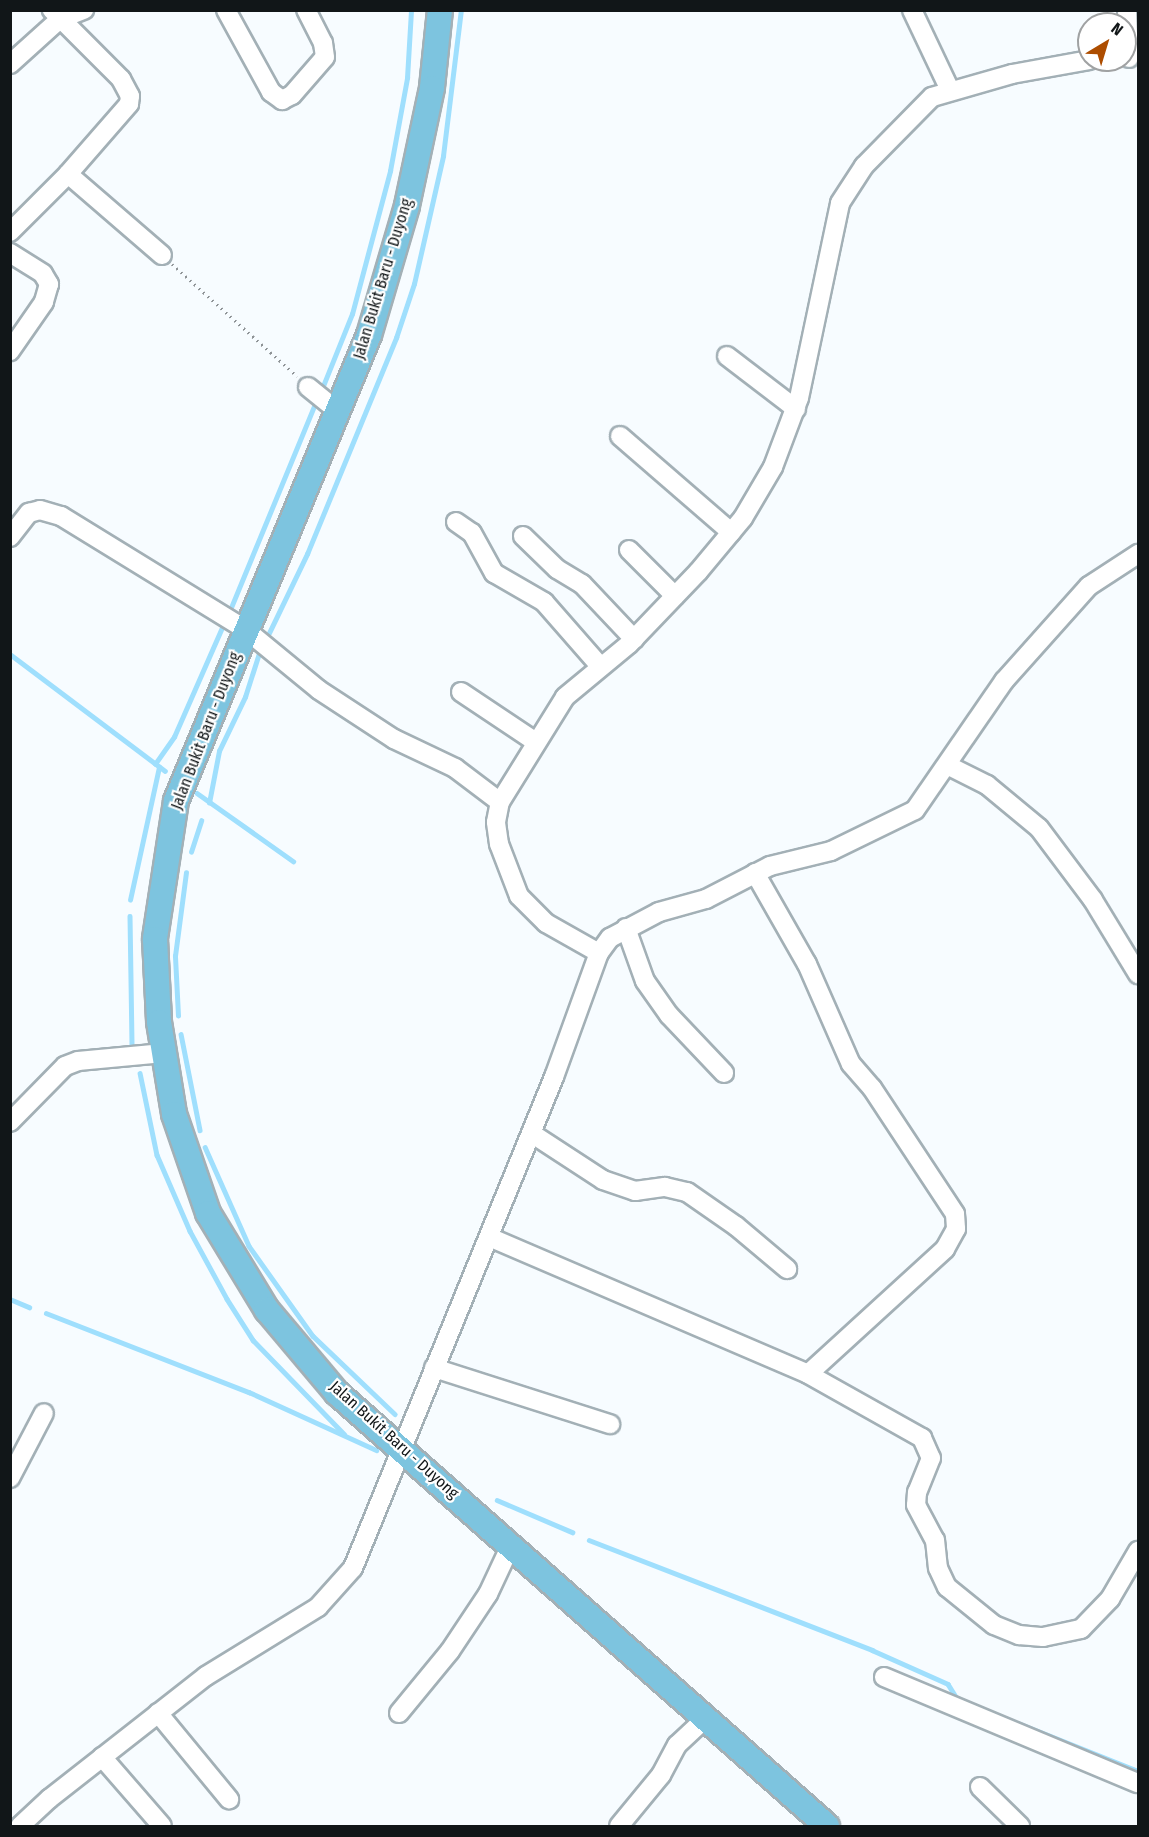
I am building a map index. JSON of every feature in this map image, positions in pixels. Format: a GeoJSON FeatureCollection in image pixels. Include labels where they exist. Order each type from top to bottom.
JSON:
{"type":"FeatureCollection","features":[{"type":"Feature","properties":{"kind":"main road","name":"Jalan Bukit Baru - Duyong"},"geometry":{"type":"LineString","coordinates":[[440,10],[432,88],[407,206],[369,335],[331,405],[246,630],[176,801],[155,939],[164,1053],[174,1114],[208,1213],[267,1310],[337,1393],[827,1827]]}},
{"type":"Feature","properties":{"kind":"street"},"geometry":{"type":"LineString","coordinates":[[10,64],[56,15],[84,10]]}},
{"type":"Feature","properties":{"kind":"street"},"geometry":{"type":"LineString","coordinates":[[226,10],[271,92],[282,100],[292,95],[325,57],[323,43],[306,10]]}},
{"type":"Feature","properties":{"kind":"street"},"geometry":{"type":"LineString","coordinates":[[912,10],[950,90]]}},
{"type":"Feature","properties":{"kind":"street"},"geometry":{"type":"LineString","coordinates":[[10,232],[68,174],[124,112],[130,96],[121,79],[56,15]]}},
{"type":"Feature","properties":{"kind":"street"},"geometry":{"type":"LineString","coordinates":[[598,953],[546,923],[519,896],[499,844],[496,822],[500,802],[565,697],[634,639],[675,596],[731,532],[773,467],[796,409],[840,203],[864,166],[916,110],[932,97],[950,90],[1077,63]]}},
{"type":"Feature","properties":{"kind":"street"},"geometry":{"type":"LineString","coordinates":[[68,174],[162,255]]}},
{"type":"Feature","properties":{"kind":"street"},"geometry":{"type":"LineString","coordinates":[[10,253],[43,274],[50,284],[44,302],[10,351]]}},
{"type":"Feature","properties":{"kind":"street"},"geometry":{"type":"LineString","coordinates":[[727,356],[796,409]]}},
{"type":"Feature","properties":{"kind":"street"},"geometry":{"type":"LineString","coordinates":[[308,387],[331,405]]}},
{"type":"Feature","properties":{"kind":"street"},"geometry":{"type":"LineString","coordinates":[[620,436],[731,532]]}},
{"type":"Feature","properties":{"kind":"street"},"geometry":{"type":"LineString","coordinates":[[10,537],[29,513],[50,511],[246,630],[319,690],[394,739],[455,768],[500,802]]}},
{"type":"Feature","properties":{"kind":"street"},"geometry":{"type":"LineString","coordinates":[[456,522],[472,533],[494,573],[544,602],[601,668]]}},
{"type":"Feature","properties":{"kind":"street"},"geometry":{"type":"LineString","coordinates":[[523,536],[558,569],[582,584],[634,639]]}},
{"type":"Feature","properties":{"kind":"street"},"geometry":{"type":"LineString","coordinates":[[629,550],[675,596]]}},
{"type":"Feature","properties":{"kind":"street"},"geometry":{"type":"LineString","coordinates":[[20,1827],[102,1757],[206,1676],[318,1607],[338,1588],[364,1546],[531,1132],[598,953],[610,938],[659,912],[706,899],[754,873],[796,857],[831,851],[915,810],[947,765],[987,701],[1083,593],[1138,554]]}},
{"type":"Feature","properties":{"kind":"street"},"geometry":{"type":"LineString","coordinates":[[461,692],[536,742]]}},
{"type":"Feature","properties":{"kind":"street"},"geometry":{"type":"LineString","coordinates":[[947,765],[987,785],[1039,828],[1093,900],[1138,974]]}},
{"type":"Feature","properties":{"kind":"street"},"geometry":{"type":"LineString","coordinates":[[754,873],[807,964],[851,1064],[872,1088],[956,1214],[956,1228],[945,1249],[808,1374]]}},
{"type":"Feature","properties":{"kind":"street"},"geometry":{"type":"LineString","coordinates":[[626,928],[645,981],[669,1015],[724,1072]]}},
{"type":"Feature","properties":{"kind":"street"},"geometry":{"type":"LineString","coordinates":[[10,1122],[66,1066],[78,1061],[164,1053]]}},
{"type":"Feature","properties":{"kind":"street"},"geometry":{"type":"LineString","coordinates":[[531,1132],[603,1180],[635,1191],[664,1187],[687,1192],[736,1226],[787,1269]]}},
{"type":"Feature","properties":{"kind":"street"},"geometry":{"type":"LineString","coordinates":[[489,1237],[808,1374],[921,1438],[931,1458],[916,1504],[935,1540],[938,1568],[947,1587],[994,1625],[1019,1635],[1043,1637],[1081,1629],[1110,1599],[1138,1551]]}},
{"type":"Feature","properties":{"kind":"street"},"geometry":{"type":"LineString","coordinates":[[434,1368],[610,1424]]}},
{"type":"Feature","properties":{"kind":"street"},"geometry":{"type":"LineString","coordinates":[[10,1478],[44,1413]]}},
{"type":"Feature","properties":{"kind":"street"},"geometry":{"type":"LineString","coordinates":[[399,1713],[456,1641],[488,1594],[511,1545]]}},
{"type":"Feature","properties":{"kind":"street"},"geometry":{"type":"LineString","coordinates":[[884,1677],[1138,1784]]}},
{"type":"Feature","properties":{"kind":"street"},"geometry":{"type":"LineString","coordinates":[[158,1713],[229,1799]]}},
{"type":"Feature","properties":{"kind":"street"},"geometry":{"type":"LineString","coordinates":[[619,1827],[656,1781],[677,1745],[704,1720]]}},
{"type":"Feature","properties":{"kind":"street"},"geometry":{"type":"LineString","coordinates":[[102,1757],[162,1827]]}},
{"type":"Feature","properties":{"kind":"street"},"geometry":{"type":"LineString","coordinates":[[980,1787],[1020,1827]]}},
{"type":"Feature","properties":{"kind":"path"},"geometry":{"type":"LineString","coordinates":[[162,255],[308,387]]}},
{"type":"Feature","properties":{"kind":"waterway"},"geometry":{"type":"LineString","coordinates":[[321,391],[352,314],[390,171],[407,78],[411,10]]}},
{"type":"Feature","properties":{"kind":"waterway"},"geometry":{"type":"LineString","coordinates":[[269,633],[307,554],[396,338],[414,284],[443,156],[461,10]]}},
{"type":"Feature","properties":{"kind":"waterway"},"geometry":{"type":"LineString","coordinates":[[230,610],[317,399]]}},
{"type":"Feature","properties":{"kind":"waterway"},"geometry":{"type":"LineString","coordinates":[[155,764],[174,737],[224,623]]}},
{"type":"Feature","properties":{"kind":"waterway"},"geometry":{"type":"LineString","coordinates":[[209,803],[219,751],[245,697],[260,650]]}},
{"type":"Feature","properties":{"kind":"waterway"},"geometry":{"type":"LineString","coordinates":[[10,654],[165,771]]}},
{"type":"Feature","properties":{"kind":"waterway"},"geometry":{"type":"LineString","coordinates":[[130,900],[159,767]]}},
{"type":"Feature","properties":{"kind":"waterway"},"geometry":{"type":"LineString","coordinates":[[197,793],[293,861]]}},
{"type":"Feature","properties":{"kind":"waterway"},"geometry":{"type":"LineString","coordinates":[[191,852],[201,821]]}},
{"type":"Feature","properties":{"kind":"waterway"},"geometry":{"type":"LineString","coordinates":[[178,1016],[175,956],[186,873]]}},
{"type":"Feature","properties":{"kind":"waterway"},"geometry":{"type":"LineString","coordinates":[[130,916],[132,1046]]}},
{"type":"Feature","properties":{"kind":"waterway"},"geometry":{"type":"LineString","coordinates":[[181,1034],[200,1130]]}},
{"type":"Feature","properties":{"kind":"waterway"},"geometry":{"type":"LineString","coordinates":[[140,1073],[157,1155],[190,1231],[227,1299],[253,1340],[344,1434]]}},
{"type":"Feature","properties":{"kind":"waterway"},"geometry":{"type":"LineString","coordinates":[[205,1147],[249,1246],[313,1336],[395,1414]]}},
{"type":"Feature","properties":{"kind":"waterway"},"geometry":{"type":"LineString","coordinates":[[10,1299],[29,1307]]}},
{"type":"Feature","properties":{"kind":"waterway"},"geometry":{"type":"LineString","coordinates":[[46,1313],[249,1392],[376,1450]]}},
{"type":"Feature","properties":{"kind":"waterway"},"geometry":{"type":"LineString","coordinates":[[497,1500],[572,1532]]}},
{"type":"Feature","properties":{"kind":"waterway"},"geometry":{"type":"LineString","coordinates":[[589,1540],[872,1650],[948,1684],[956,1697],[966,1702]]}},
{"type":"Feature","properties":{"kind":"waterway"},"geometry":{"type":"LineString","coordinates":[[1018,1723],[1138,1771]]}}]}
